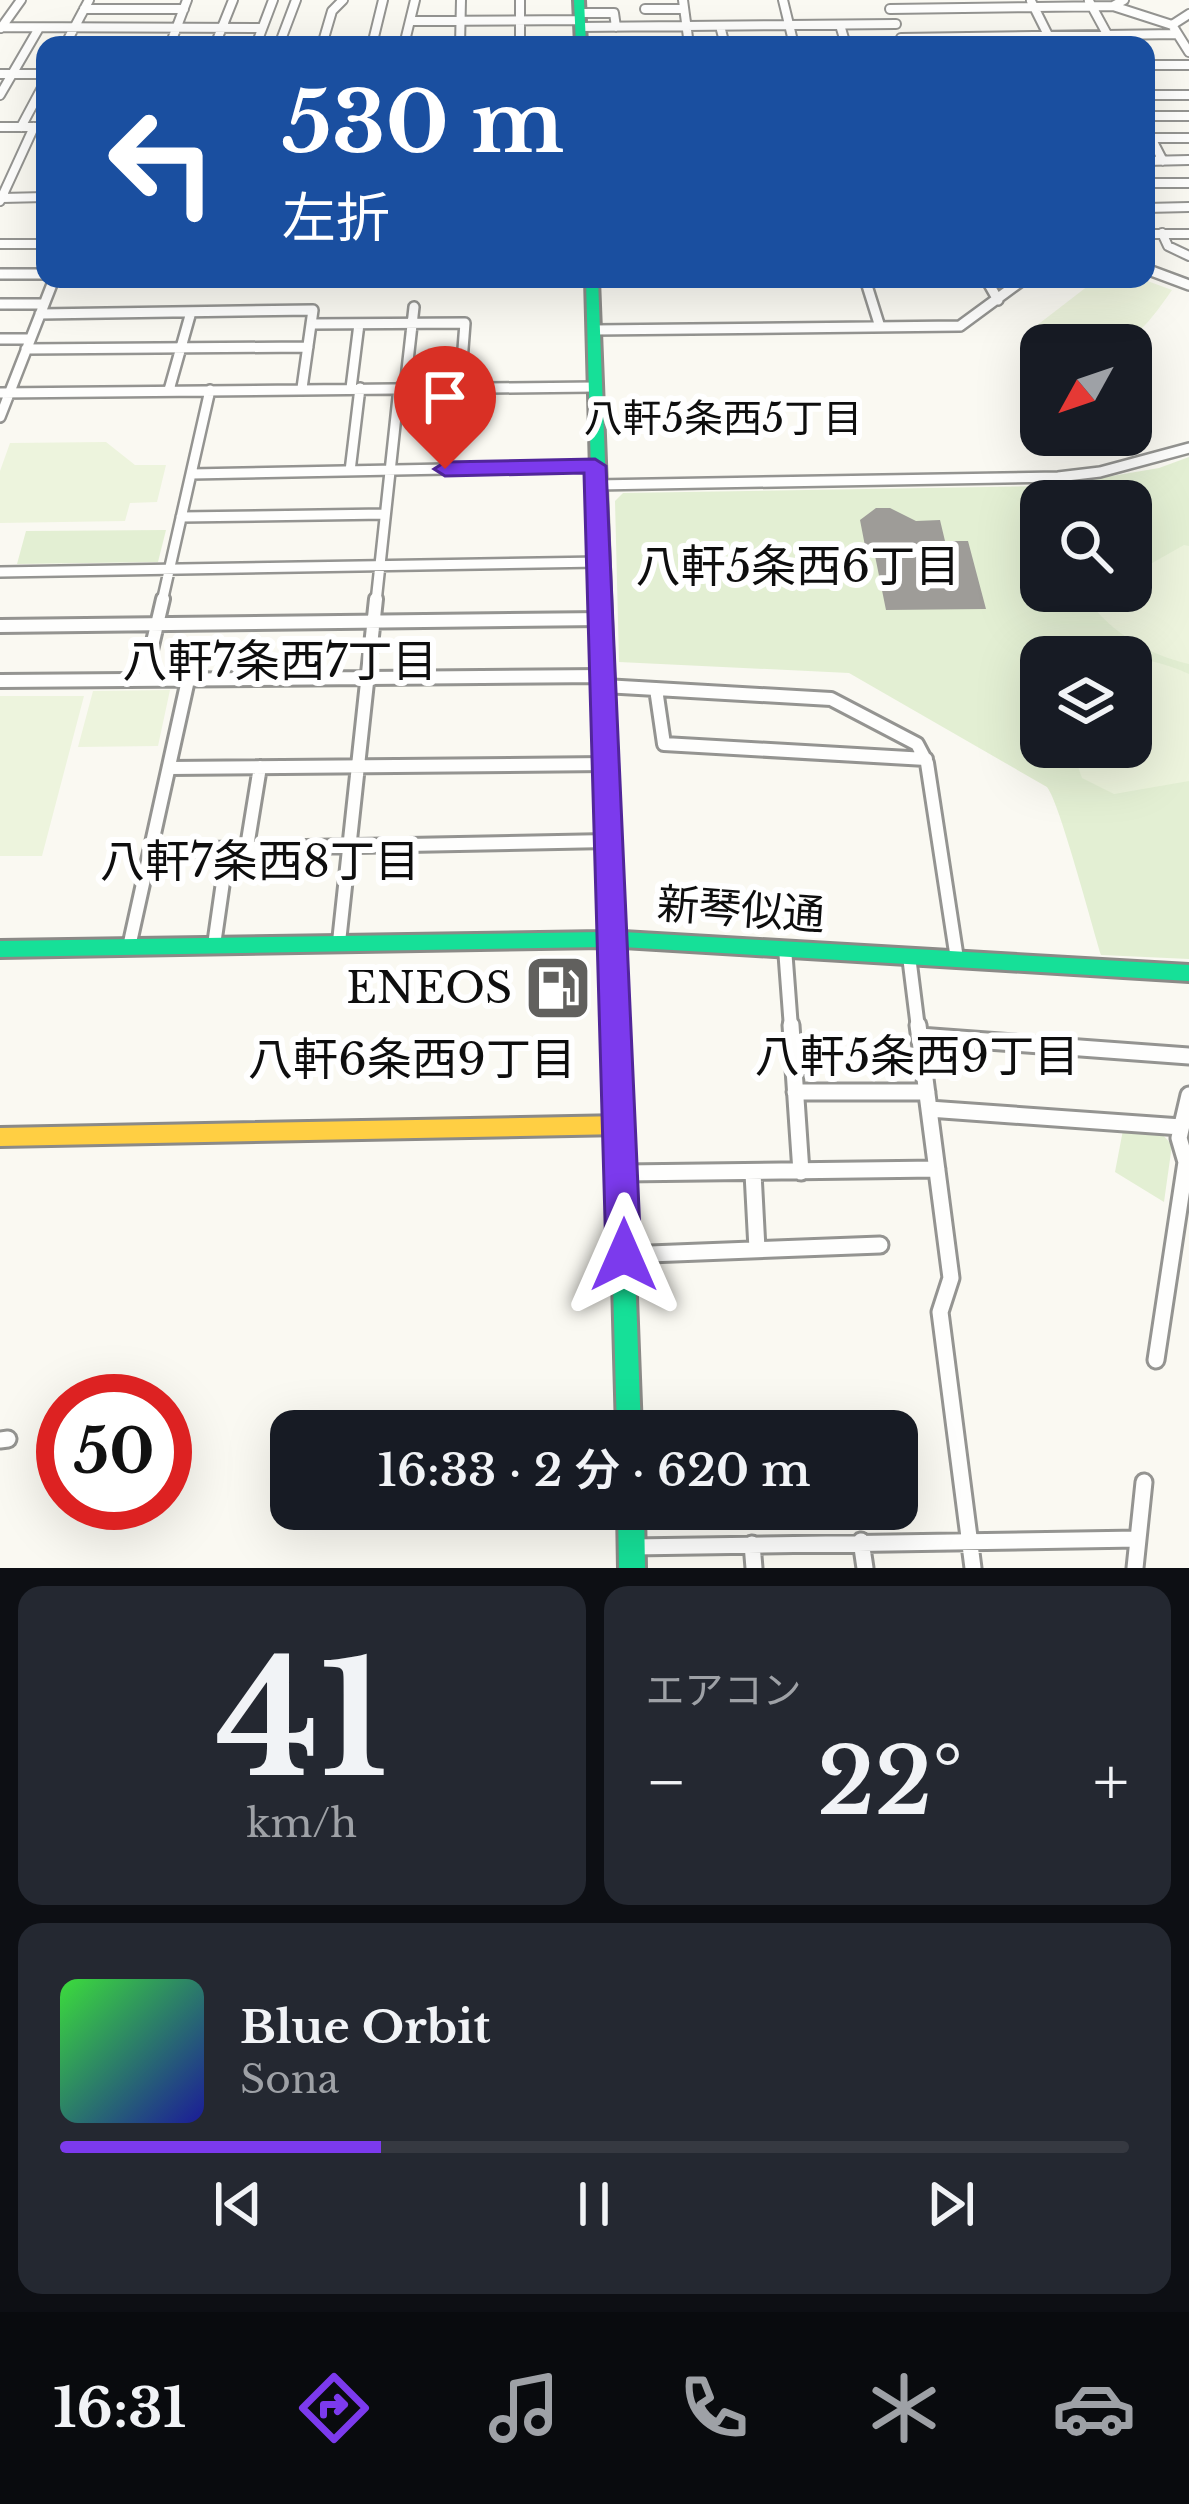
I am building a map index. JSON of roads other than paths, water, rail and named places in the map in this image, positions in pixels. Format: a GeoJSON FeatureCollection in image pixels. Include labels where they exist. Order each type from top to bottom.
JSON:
{"type":"FeatureCollection","features":[{"type":"Feature","properties":{"kind":"main road"},"geometry":{"type":"LineString","coordinates":[[592,288],[608,842],[624,1173],[628,1410]]}},
{"type":"Feature","properties":{"kind":"main road","name":"新琴似通"},"geometry":{"type":"LineString","coordinates":[[0,949],[613,939],[1189,973]]}},
{"type":"Feature","properties":{"kind":"main road"},"geometry":{"type":"LineString","coordinates":[[0,1137],[622,1125]]}},
{"type":"Feature","properties":{"kind":"main road"},"geometry":{"type":"LineString","coordinates":[[632,1530],[632,1568]]}},
{"type":"Feature","properties":{"kind":"street"},"geometry":{"type":"LineString","coordinates":[[1,28],[21,0]]}},
{"type":"Feature","properties":{"kind":"street"},"geometry":{"type":"LineString","coordinates":[[218,36],[233,0]]}},
{"type":"Feature","properties":{"kind":"street"},"geometry":{"type":"LineString","coordinates":[[259,36],[273,0]]}},
{"type":"Feature","properties":{"kind":"street"},"geometry":{"type":"LineString","coordinates":[[283,36],[296,0]]}},
{"type":"Feature","properties":{"kind":"street"},"geometry":{"type":"LineString","coordinates":[[325,36],[332,11],[343,0]]}},
{"type":"Feature","properties":{"kind":"street"},"geometry":{"type":"LineString","coordinates":[[374,36],[383,0]]}},
{"type":"Feature","properties":{"kind":"street"},"geometry":{"type":"LineString","coordinates":[[407,36],[415,0]]}},
{"type":"Feature","properties":{"kind":"street"},"geometry":{"type":"LineString","coordinates":[[459,36],[460,0]]}},
{"type":"Feature","properties":{"kind":"street"},"geometry":{"type":"LineString","coordinates":[[520,0],[520,36]]}},
{"type":"Feature","properties":{"kind":"street"},"geometry":{"type":"LineString","coordinates":[[783,0],[792,36]]}},
{"type":"Feature","properties":{"kind":"street"},"geometry":{"type":"LineString","coordinates":[[1113,6],[1124,0]]}},
{"type":"Feature","properties":{"kind":"street"},"geometry":{"type":"LineString","coordinates":[[1090,3],[1108,35]]}},
{"type":"Feature","properties":{"kind":"street"},"geometry":{"type":"LineString","coordinates":[[900,36],[889,4],[986,8],[1090,3],[1172,25],[1188,50]]}},
{"type":"Feature","properties":{"kind":"street"},"geometry":{"type":"LineString","coordinates":[[70,36],[86,4],[185,4],[173,36]]}},
{"type":"Feature","properties":{"kind":"street"},"geometry":{"type":"LineString","coordinates":[[643,27],[645,4],[684,4],[688,36]]}},
{"type":"Feature","properties":{"kind":"street"},"geometry":{"type":"LineString","coordinates":[[1032,4],[1048,36]]}},
{"type":"Feature","properties":{"kind":"street"},"geometry":{"type":"LineString","coordinates":[[951,8],[965,36]]}},
{"type":"Feature","properties":{"kind":"street"},"geometry":{"type":"LineString","coordinates":[[986,8],[1000,36]]}},
{"type":"Feature","properties":{"kind":"street"},"geometry":{"type":"LineString","coordinates":[[542,36],[614,13],[616,27]]}},
{"type":"Feature","properties":{"kind":"street"},"geometry":{"type":"LineString","coordinates":[[1172,25],[1188,14]]}},
{"type":"Feature","properties":{"kind":"street"},"geometry":{"type":"LineString","coordinates":[[412,21],[520,20],[616,27],[896,24]]}},
{"type":"Feature","properties":{"kind":"street"},"geometry":{"type":"LineString","coordinates":[[840,25],[843,36]]}},
{"type":"Feature","properties":{"kind":"street"},"geometry":{"type":"LineString","coordinates":[[720,26],[723,36]]}},
{"type":"Feature","properties":{"kind":"street"},"geometry":{"type":"LineString","coordinates":[[1,28],[262,28]]}},
{"type":"Feature","properties":{"kind":"street"},"geometry":{"type":"LineString","coordinates":[[0,95],[39,28]]}},
{"type":"Feature","properties":{"kind":"street"},"geometry":{"type":"LineString","coordinates":[[1098,36],[1178,34]]}},
{"type":"Feature","properties":{"kind":"street"},"geometry":{"type":"LineString","coordinates":[[1155,65],[1189,64]]}},
{"type":"Feature","properties":{"kind":"street"},"geometry":{"type":"LineString","coordinates":[[0,74],[36,77]]}},
{"type":"Feature","properties":{"kind":"street"},"geometry":{"type":"LineString","coordinates":[[1155,95],[1189,95]]}},
{"type":"Feature","properties":{"kind":"street"},"geometry":{"type":"LineString","coordinates":[[21,127],[36,96]]}},
{"type":"Feature","properties":{"kind":"street"},"geometry":{"type":"LineString","coordinates":[[1155,116],[1189,116]]}},
{"type":"Feature","properties":{"kind":"street"},"geometry":{"type":"LineString","coordinates":[[0,127],[36,127]]}},
{"type":"Feature","properties":{"kind":"street"},"geometry":{"type":"LineString","coordinates":[[36,132],[1,200],[36,198]]}},
{"type":"Feature","properties":{"kind":"street"},"geometry":{"type":"LineString","coordinates":[[1155,138],[1189,139]]}},
{"type":"Feature","properties":{"kind":"street"},"geometry":{"type":"LineString","coordinates":[[28,142],[36,142]]}},
{"type":"Feature","properties":{"kind":"street"},"geometry":{"type":"LineString","coordinates":[[1155,148],[1163,161]]}},
{"type":"Feature","properties":{"kind":"street"},"geometry":{"type":"LineString","coordinates":[[1155,161],[1189,160]]}},
{"type":"Feature","properties":{"kind":"street"},"geometry":{"type":"LineString","coordinates":[[1155,184],[1189,183]]}},
{"type":"Feature","properties":{"kind":"street"},"geometry":{"type":"LineString","coordinates":[[1155,208],[1189,207]]}},
{"type":"Feature","properties":{"kind":"street"},"geometry":{"type":"LineString","coordinates":[[1155,233],[1189,234]]}},
{"type":"Feature","properties":{"kind":"street"},"geometry":{"type":"LineString","coordinates":[[1162,233],[1168,246],[1189,256]]}},
{"type":"Feature","properties":{"kind":"street"},"geometry":{"type":"LineString","coordinates":[[0,244],[36,244]]}},
{"type":"Feature","properties":{"kind":"street"},"geometry":{"type":"LineString","coordinates":[[1155,272],[1189,285]]}},
{"type":"Feature","properties":{"kind":"street"},"geometry":{"type":"LineString","coordinates":[[0,274],[36,274]]}},
{"type":"Feature","properties":{"kind":"street"},"geometry":{"type":"LineString","coordinates":[[0,417],[5,392],[50,288]]}},
{"type":"Feature","properties":{"kind":"street"},"geometry":{"type":"LineString","coordinates":[[868,288],[880,327]]}},
{"type":"Feature","properties":{"kind":"street"},"geometry":{"type":"LineString","coordinates":[[991,288],[998,300]]}},
{"type":"Feature","properties":{"kind":"street"},"geometry":{"type":"LineString","coordinates":[[594,330],[960,326],[1013,288]]}},
{"type":"Feature","properties":{"kind":"street"},"geometry":{"type":"LineString","coordinates":[[0,304],[191,312],[313,310],[302,388]]}},
{"type":"Feature","properties":{"kind":"street"},"geometry":{"type":"LineString","coordinates":[[339,942],[389,470],[415,307]]}},
{"type":"Feature","properties":{"kind":"street"},"geometry":{"type":"LineString","coordinates":[[169,390],[191,312]]}},
{"type":"Feature","properties":{"kind":"street"},"geometry":{"type":"LineString","coordinates":[[311,324],[465,322],[460,388]]}},
{"type":"Feature","properties":{"kind":"street"},"geometry":{"type":"LineString","coordinates":[[350,471],[358,324]]}},
{"type":"Feature","properties":{"kind":"street"},"geometry":{"type":"LineString","coordinates":[[0,339],[28,344],[181,348],[308,347]]}},
{"type":"Feature","properties":{"kind":"street"},"geometry":{"type":"LineString","coordinates":[[0,374],[16,374]]}},
{"type":"Feature","properties":{"kind":"street"},"geometry":{"type":"LineString","coordinates":[[5,392],[595,388]]}},
{"type":"Feature","properties":{"kind":"street"},"geometry":{"type":"LineString","coordinates":[[144,680],[210,390]]}},
{"type":"Feature","properties":{"kind":"street"},"geometry":{"type":"LineString","coordinates":[[190,474],[389,470],[596,476],[1058,477],[1100,472],[1189,448]]}},
{"type":"Feature","properties":{"kind":"street"},"geometry":{"type":"LineString","coordinates":[[181,517],[385,514]]}},
{"type":"Feature","properties":{"kind":"street"},"geometry":{"type":"LineString","coordinates":[[0,572],[600,562]]}},
{"type":"Feature","properties":{"kind":"street"},"geometry":{"type":"LineString","coordinates":[[0,626],[602,619]]}},
{"type":"Feature","properties":{"kind":"street"},"geometry":{"type":"LineString","coordinates":[[129,946],[188,680]]}},
{"type":"Feature","properties":{"kind":"street"},"geometry":{"type":"LineString","coordinates":[[0,681],[604,681],[656,689],[831,699],[917,744],[926,759],[957,958]]}},
{"type":"Feature","properties":{"kind":"street"},"geometry":{"type":"LineString","coordinates":[[656,689],[664,744],[926,759]]}},
{"type":"Feature","properties":{"kind":"street"},"geometry":{"type":"LineString","coordinates":[[169,768],[606,764]]}},
{"type":"Feature","properties":{"kind":"street"},"geometry":{"type":"LineString","coordinates":[[247,847],[260,767]]}},
{"type":"Feature","properties":{"kind":"street"},"geometry":{"type":"LineString","coordinates":[[151,850],[608,842]]}},
{"type":"Feature","properties":{"kind":"street"},"geometry":{"type":"LineString","coordinates":[[214,945],[228,847]]}},
{"type":"Feature","properties":{"kind":"street"},"geometry":{"type":"LineString","coordinates":[[785,948],[801,1172]]}},
{"type":"Feature","properties":{"kind":"street"},"geometry":{"type":"LineString","coordinates":[[909,956],[951,1278],[940,1312],[974,1568]]}},
{"type":"Feature","properties":{"kind":"street"},"geometry":{"type":"LineString","coordinates":[[920,1036],[1189,1055]]}},
{"type":"Feature","properties":{"kind":"street"},"geometry":{"type":"LineString","coordinates":[[795,1092],[1180,1126]]}},
{"type":"Feature","properties":{"kind":"street"},"geometry":{"type":"LineString","coordinates":[[1156,1360],[1186,1162],[1180,1126],[1189,1094]]}},
{"type":"Feature","properties":{"kind":"street"},"geometry":{"type":"LineString","coordinates":[[624,1173],[937,1169]]}},
{"type":"Feature","properties":{"kind":"street"},"geometry":{"type":"LineString","coordinates":[[753,1173],[757,1249]]}},
{"type":"Feature","properties":{"kind":"street"},"geometry":{"type":"LineString","coordinates":[[624,1255],[880,1245]]}},
{"type":"Feature","properties":{"kind":"street"},"geometry":{"type":"LineString","coordinates":[[1136,1568],[1144,1482]]}},
{"type":"Feature","properties":{"kind":"street"},"geometry":{"type":"LineString","coordinates":[[632,1547],[1138,1538]]}},
{"type":"Feature","properties":{"kind":"street"},"geometry":{"type":"LineString","coordinates":[[862,1541],[865,1568]]}},
{"type":"Feature","properties":{"kind":"street"},"geometry":{"type":"LineString","coordinates":[[752,1544],[754,1568]]}},
{"type":"Feature","properties":{"kind":"place","name":"ENEOS"},"geometry":{"type":"Point","coordinates":[558,988]}},
{"type":"Feature","properties":{"kind":"district","name":"八軒5条西5丁目"},"geometry":{"type":"Point","coordinates":[723,418]}},
{"type":"Feature","properties":{"kind":"district","name":"八軒5条西6丁目"},"geometry":{"type":"Point","coordinates":[798,566]}},
{"type":"Feature","properties":{"kind":"district","name":"八軒7条西7丁目"},"geometry":{"type":"Point","coordinates":[280,661]}},
{"type":"Feature","properties":{"kind":"district","name":"八軒7条西8丁目"},"geometry":{"type":"Point","coordinates":[260,861]}},
{"type":"Feature","properties":{"kind":"district","name":"八軒5条西9丁目"},"geometry":{"type":"Point","coordinates":[917,1056]}},
{"type":"Feature","properties":{"kind":"district","name":"八軒6条西9丁目"},"geometry":{"type":"Point","coordinates":[412,1059]}}]}
